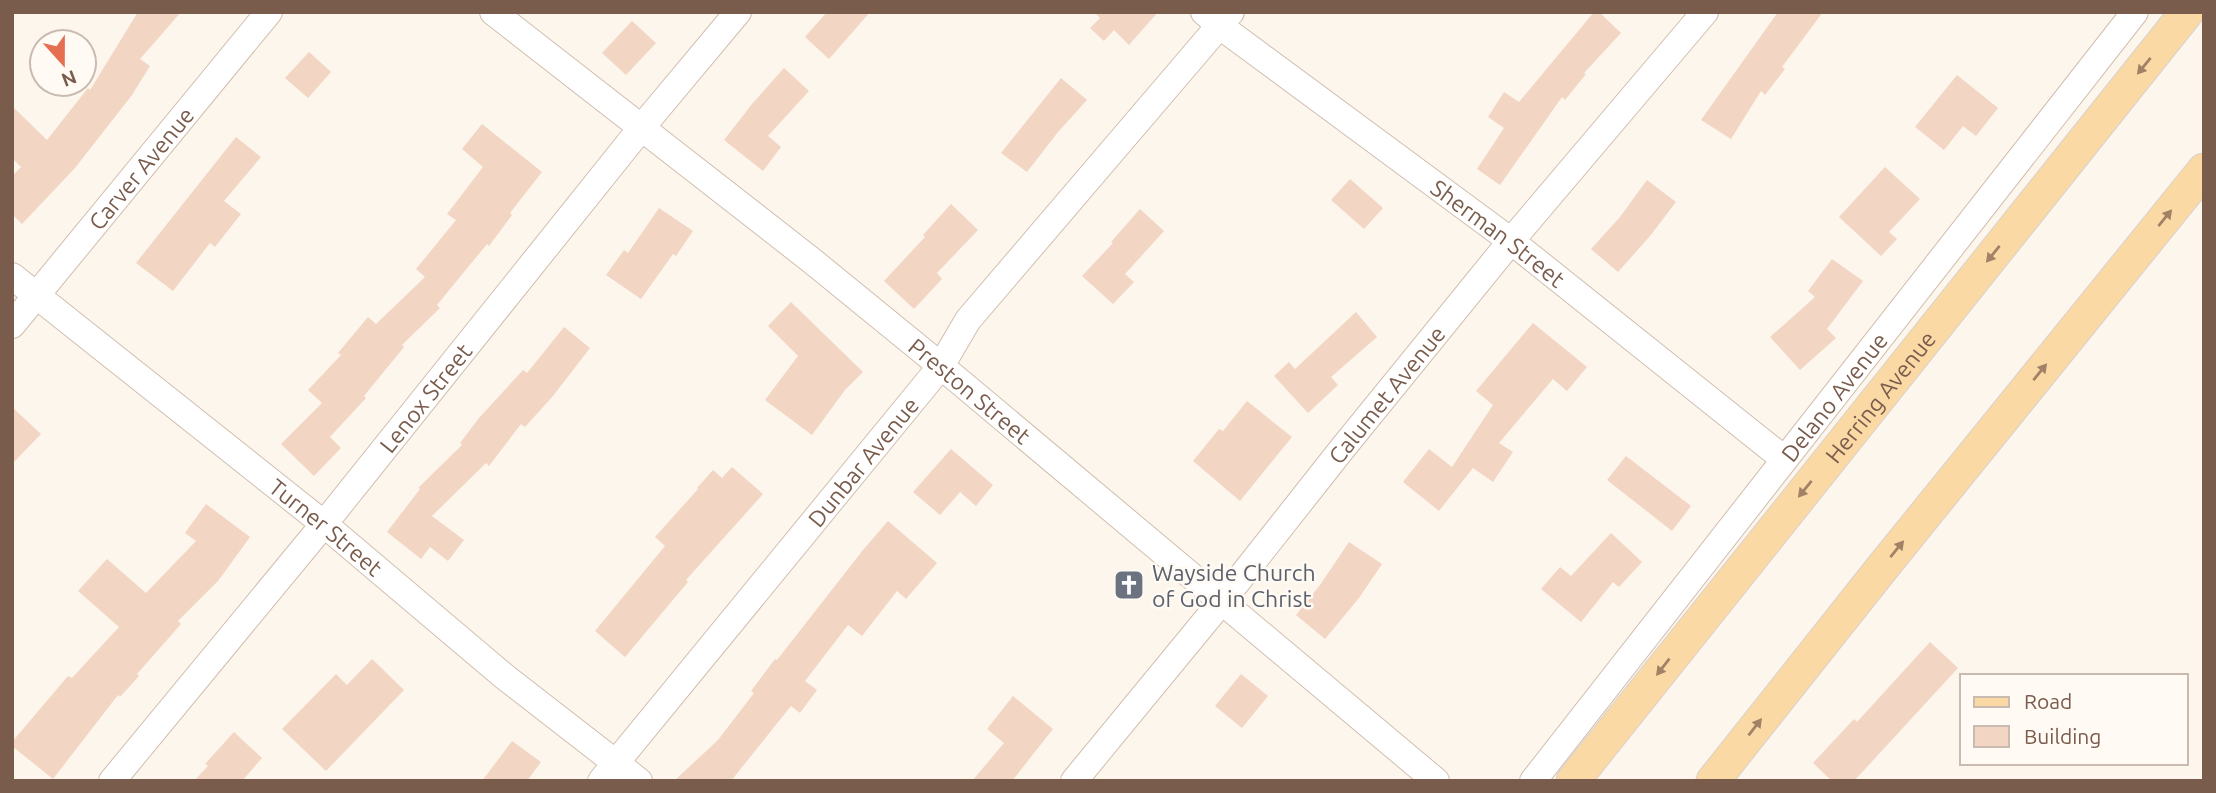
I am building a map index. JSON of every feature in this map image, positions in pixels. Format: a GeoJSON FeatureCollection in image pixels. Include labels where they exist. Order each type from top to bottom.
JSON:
{"type":"FeatureCollection","features":[{"type":"Feature","properties":{"kind":"main road","name":"Herring Avenue"},"geometry":{"type":"LineString","coordinates":[[1573,781],[2187,12]]}},
{"type":"Feature","properties":{"kind":"main road"},"geometry":{"type":"LineString","coordinates":[[1713,781],[2204,170]]}},
{"type":"Feature","properties":{"kind":"street","name":"Carver Avenue"},"geometry":{"type":"LineString","coordinates":[[12,324],[269,12]]}},
{"type":"Feature","properties":{"kind":"street","name":"Preston Street"},"geometry":{"type":"LineString","coordinates":[[494,12],[941,366],[1436,781]]}},
{"type":"Feature","properties":{"kind":"street","name":"Lenox Street"},"geometry":{"type":"LineString","coordinates":[[112,781],[324,524],[642,127],[738,12]]}},
{"type":"Feature","properties":{"kind":"street","name":"Calumet Avenue"},"geometry":{"type":"LineString","coordinates":[[1074,781],[1511,241],[1705,12]]}},
{"type":"Feature","properties":{"kind":"street","name":"Delano Avenue"},"geometry":{"type":"LineString","coordinates":[[1533,781],[2135,12]]}},
{"type":"Feature","properties":{"kind":"street","name":"Sherman Street"},"geometry":{"type":"LineString","coordinates":[[1219,17],[1511,241],[1784,460]]}},
{"type":"Feature","properties":{"kind":"street","name":"Dunbar Avenue"},"geometry":{"type":"LineString","coordinates":[[609,772],[941,366],[968,320],[1219,17]]}},
{"type":"Feature","properties":{"kind":"street","name":"Turner Street"},"geometry":{"type":"LineString","coordinates":[[12,276],[324,524],[505,677],[609,772],[639,781]]}},
{"type":"Feature","properties":{"kind":"building"},"geometry":{"type":"Polygon","coordinates":[[[138,12],[181,12],[140,59],[150,66],[132,95],[75,168],[22,224],[12,214],[12,176],[21,167],[12,158],[12,106],[47,140],[80,98],[98,98],[98,77],[138,12]]]}},
{"type":"Feature","properties":{"kind":"building"},"geometry":{"type":"Polygon","coordinates":[[[827,12],[870,12],[829,59],[805,37],[827,12]]]}},
{"type":"Feature","properties":{"kind":"building"},"geometry":{"type":"Polygon","coordinates":[[[1094,12],[1158,12],[1129,45],[1114,30],[1104,41],[1090,28],[1100,18],[1094,12]]]}},
{"type":"Feature","properties":{"kind":"building"},"geometry":{"type":"Polygon","coordinates":[[[1594,12],[1599,12],[1621,33],[1584,73],[1586,74],[1565,100],[1562,97],[1500,185],[1477,169],[1504,128],[1488,117],[1504,92],[1519,102],[1594,12]]]}},
{"type":"Feature","properties":{"kind":"building"},"geometry":{"type":"Polygon","coordinates":[[[1778,12],[1823,12],[1782,67],[1785,69],[1765,95],[1761,91],[1731,139],[1701,120],[1778,12]]]}},
{"type":"Feature","properties":{"kind":"building"},"geometry":{"type":"Polygon","coordinates":[[[632,21],[656,43],[626,75],[602,53],[632,21]]]}},
{"type":"Feature","properties":{"kind":"building"},"geometry":{"type":"Polygon","coordinates":[[[309,52],[331,72],[308,98],[285,78],[309,52]]]}},
{"type":"Feature","properties":{"kind":"building"},"geometry":{"type":"Polygon","coordinates":[[[784,68],[809,91],[768,136],[781,147],[763,171],[724,140],[784,68]]]}},
{"type":"Feature","properties":{"kind":"building"},"geometry":{"type":"Polygon","coordinates":[[[1957,75],[1998,108],[1976,136],[1963,126],[1944,150],[1915,127],[1957,75]]]}},
{"type":"Feature","properties":{"kind":"building"},"geometry":{"type":"Polygon","coordinates":[[[1061,78],[1087,100],[1027,172],[1001,153],[1061,78]]]}},
{"type":"Feature","properties":{"kind":"building"},"geometry":{"type":"Polygon","coordinates":[[[482,124],[542,172],[510,213],[512,215],[489,246],[487,244],[437,305],[440,308],[402,345],[404,347],[364,396],[366,398],[330,437],[341,448],[314,476],[281,444],[322,403],[308,390],[341,355],[338,353],[368,317],[376,324],[425,277],[416,269],[456,220],[447,214],[483,167],[462,149],[482,124]]]}},
{"type":"Feature","properties":{"kind":"building"},"geometry":{"type":"Polygon","coordinates":[[[236,137],[261,157],[224,201],[241,214],[215,247],[210,243],[173,291],[136,263],[236,137]]]}},
{"type":"Feature","properties":{"kind":"building"},"geometry":{"type":"Polygon","coordinates":[[[1885,167],[1920,199],[1889,232],[1897,239],[1881,256],[1839,217],[1885,167]]]}},
{"type":"Feature","properties":{"kind":"building"},"geometry":{"type":"Polygon","coordinates":[[[1350,179],[1383,208],[1364,229],[1331,200],[1350,179]]]}},
{"type":"Feature","properties":{"kind":"building"},"geometry":{"type":"Polygon","coordinates":[[[1647,180],[1676,202],[1618,272],[1591,249],[1620,217],[1647,180]]]}},
{"type":"Feature","properties":{"kind":"building"},"geometry":{"type":"Polygon","coordinates":[[[951,204],[978,230],[937,273],[942,279],[914,309],[884,281],[951,204]]]}},
{"type":"Feature","properties":{"kind":"building"},"geometry":{"type":"Polygon","coordinates":[[[659,208],[693,231],[641,299],[606,275],[624,250],[628,253],[659,208]]]}},
{"type":"Feature","properties":{"kind":"building"},"geometry":{"type":"Polygon","coordinates":[[[1140,209],[1164,231],[1125,274],[1134,282],[1113,304],[1082,276],[1140,209]]]}},
{"type":"Feature","properties":{"kind":"building"},"geometry":{"type":"Polygon","coordinates":[[[1832,259],[1863,281],[1827,329],[1836,338],[1800,370],[1770,337],[1815,297],[1808,291],[1832,259]]]}},
{"type":"Feature","properties":{"kind":"building"},"geometry":{"type":"Polygon","coordinates":[[[791,302],[863,372],[845,390],[812,435],[765,400],[798,356],[768,326],[791,302]]]}},
{"type":"Feature","properties":{"kind":"building"},"geometry":{"type":"Polygon","coordinates":[[[1356,312],[1377,337],[1331,377],[1338,385],[1308,413],[1274,376],[1289,362],[1295,369],[1356,312]]]}},
{"type":"Feature","properties":{"kind":"building"},"geometry":{"type":"Polygon","coordinates":[[[1533,323],[1587,367],[1567,391],[1553,379],[1499,443],[1513,452],[1493,482],[1473,468],[1439,511],[1403,482],[1429,449],[1452,467],[1493,405],[1476,391],[1533,323]]]}},
{"type":"Feature","properties":{"kind":"building"},"geometry":{"type":"Polygon","coordinates":[[[564,327],[590,348],[553,396],[525,427],[521,424],[489,466],[486,463],[432,516],[464,540],[448,561],[430,547],[421,559],[387,532],[420,489],[418,488],[462,445],[460,443],[479,418],[523,370],[527,373],[564,327]]]}},
{"type":"Feature","properties":{"kind":"building"},"geometry":{"type":"Polygon","coordinates":[[[1247,401],[1292,437],[1240,501],[1193,461],[1219,429],[1223,431],[1247,401]]]}},
{"type":"Feature","properties":{"kind":"building"},"geometry":{"type":"Polygon","coordinates":[[[12,407],[41,434],[12,464],[12,407]]]}},
{"type":"Feature","properties":{"kind":"building"},"geometry":{"type":"Polygon","coordinates":[[[951,449],[993,485],[976,506],[960,492],[940,515],[913,492],[951,449]]]}},
{"type":"Feature","properties":{"kind":"building"},"geometry":{"type":"Polygon","coordinates":[[[1626,456],[1691,506],[1672,531],[1607,480],[1626,456]]]}},
{"type":"Feature","properties":{"kind":"building"},"geometry":{"type":"Polygon","coordinates":[[[732,467],[763,494],[686,580],[688,582],[625,657],[595,631],[665,546],[655,537],[713,470],[722,478],[732,467]]]}},
{"type":"Feature","properties":{"kind":"building"},"geometry":{"type":"Polygon","coordinates":[[[206,504],[250,537],[218,581],[178,621],[181,624],[137,674],[139,676],[120,697],[118,695],[53,779],[12,746],[12,742],[68,676],[72,678],[119,627],[78,591],[107,559],[146,593],[196,541],[185,533],[206,504]]]}},
{"type":"Feature","properties":{"kind":"building"},"geometry":{"type":"Polygon","coordinates":[[[888,521],[937,563],[906,599],[897,591],[862,636],[848,625],[805,681],[817,690],[800,713],[791,706],[731,781],[674,781],[718,740],[754,693],[751,691],[775,659],[777,660],[888,521]]]}},
{"type":"Feature","properties":{"kind":"building"},"geometry":{"type":"Polygon","coordinates":[[[1611,533],[1642,562],[1619,587],[1613,582],[1581,622],[1541,589],[1560,567],[1571,576],[1611,533]]]}},
{"type":"Feature","properties":{"kind":"building"},"geometry":{"type":"Polygon","coordinates":[[[1349,542],[1382,564],[1359,598],[1325,639],[1296,615],[1349,542]]]}},
{"type":"Feature","properties":{"kind":"building"},"geometry":{"type":"Polygon","coordinates":[[[1930,642],[1958,668],[1854,781],[1832,781],[1813,763],[1854,719],[1857,722],[1930,642]]]}},
{"type":"Feature","properties":{"kind":"building"},"geometry":{"type":"Polygon","coordinates":[[[372,659],[404,690],[326,771],[282,729],[336,674],[347,685],[372,659]]]}},
{"type":"Feature","properties":{"kind":"building"},"geometry":{"type":"Polygon","coordinates":[[[1241,674],[1268,696],[1242,728],[1215,706],[1241,674]]]}},
{"type":"Feature","properties":{"kind":"building"},"geometry":{"type":"Polygon","coordinates":[[[1013,696],[1053,729],[1012,781],[972,781],[1004,743],[987,729],[1013,696]]]}},
{"type":"Feature","properties":{"kind":"building"},"geometry":{"type":"Polygon","coordinates":[[[234,732],[262,758],[242,781],[194,781],[208,766],[205,764],[234,732]]]}},
{"type":"Feature","properties":{"kind":"building"},"geometry":{"type":"Polygon","coordinates":[[[512,741],[541,762],[527,781],[482,781],[512,741]]]}},
{"type":"Feature","properties":{"kind":"place","name":"Wayside Church of God in Christ"},"geometry":{"type":"Point","coordinates":[1129,585]}}]}
